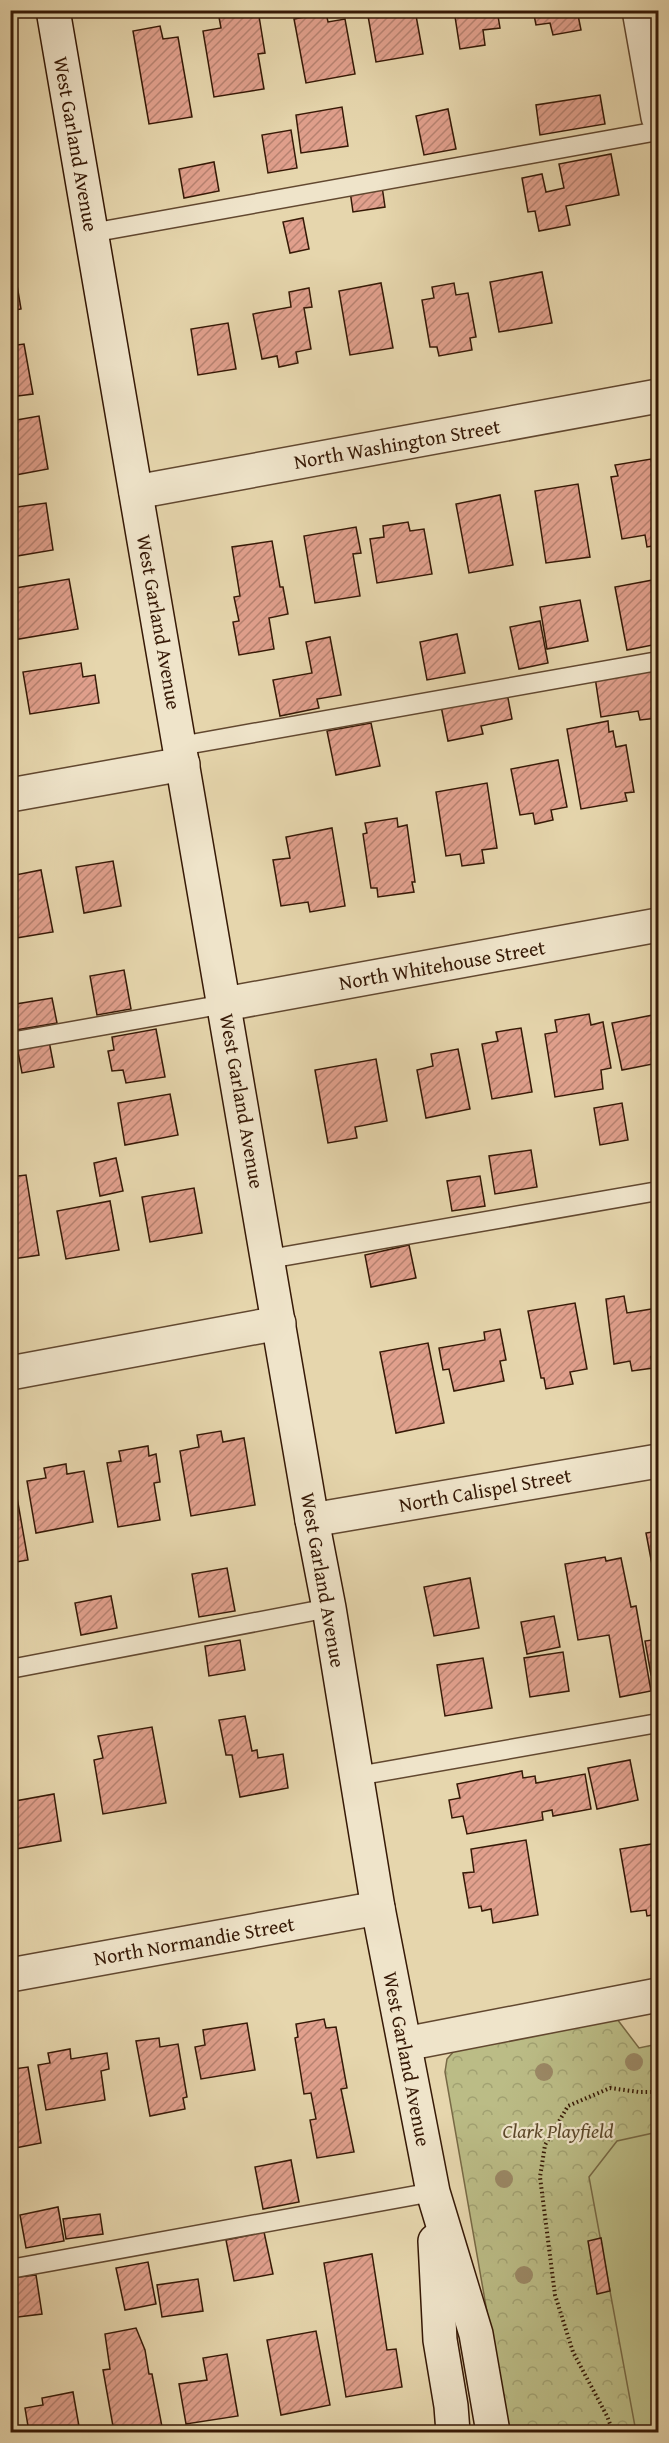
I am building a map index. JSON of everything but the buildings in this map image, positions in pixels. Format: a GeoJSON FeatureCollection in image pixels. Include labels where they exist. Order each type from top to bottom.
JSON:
{"type":"FeatureCollection","features":[{"type":"Feature","properties":{"kind":"street","name":"West Garland Avenue"},"geometry":{"type":"LineString","coordinates":[[53,10],[329,1608],[378,1908],[433,2192],[476,2334],[493,2433]]}},
{"type":"Feature","properties":{"kind":"street"},"geometry":{"type":"LineString","coordinates":[[639,10],[658,117]]}},
{"type":"Feature","properties":{"kind":"street","name":"North Washington Street"},"geometry":{"type":"LineString","coordinates":[[136,492],[658,396]]}},
{"type":"Feature","properties":{"kind":"street"},"geometry":{"type":"LineString","coordinates":[[10,795],[182,755]]}},
{"type":"Feature","properties":{"kind":"street","name":"North Whitehouse Street"},"geometry":{"type":"LineString","coordinates":[[225,1004],[658,925]]}},
{"type":"Feature","properties":{"kind":"street"},"geometry":{"type":"LineString","coordinates":[[10,1373],[279,1323]]}},
{"type":"Feature","properties":{"kind":"street","name":"North Calispel Street"},"geometry":{"type":"LineString","coordinates":[[312,1520],[658,1461]]}},
{"type":"Feature","properties":{"kind":"street","name":"North Normandie Street"},"geometry":{"type":"LineString","coordinates":[[10,1975],[378,1908]]}},
{"type":"Feature","properties":{"kind":"street"},"geometry":{"type":"LineString","coordinates":[[405,2044],[658,1995]]}},
{"type":"Feature","properties":{"kind":"street","name":"West Garland Avenue"},"geometry":{"type":"LineString","coordinates":[[433,2192],[440,2340],[453,2433]]}},
{"type":"Feature","properties":{"kind":"lane"},"geometry":{"type":"LineString","coordinates":[[91,232],[658,130]]}},
{"type":"Feature","properties":{"kind":"lane"},"geometry":{"type":"LineString","coordinates":[[182,755],[658,661]]}},
{"type":"Feature","properties":{"kind":"lane"},"geometry":{"type":"LineString","coordinates":[[10,1042],[225,1004]]}},
{"type":"Feature","properties":{"kind":"lane"},"geometry":{"type":"LineString","coordinates":[[269,1259],[658,1191]]}},
{"type":"Feature","properties":{"kind":"lane"},"geometry":{"type":"LineString","coordinates":[[10,1669],[329,1608]]}},
{"type":"Feature","properties":{"kind":"lane"},"geometry":{"type":"LineString","coordinates":[[357,1776],[658,1723]]}},
{"type":"Feature","properties":{"kind":"lane"},"geometry":{"type":"LineString","coordinates":[[10,2269],[433,2192]]}},
{"type":"Feature","properties":{"kind":"path"},"geometry":{"type":"LineString","coordinates":[[613,2433],[607,2415],[573,2352],[555,2295],[540,2177],[544,2145],[568,2106],[610,2088],[658,2092]]}},
{"type":"Feature","properties":{"kind":"green space","name":"Clark Playfield"},"geometry":{"type":"Polygon","coordinates":[[[617,2019],[639,2048],[658,2044],[658,2432],[508,2432],[445,2072],[447,2059],[455,2050],[617,2019]]]}},
{"type":"Feature","properties":{"kind":"green space"},"geometry":{"type":"Polygon","coordinates":[[[658,2132],[658,2432],[636,2432],[589,2177],[617,2141],[658,2132]]]}}]}
